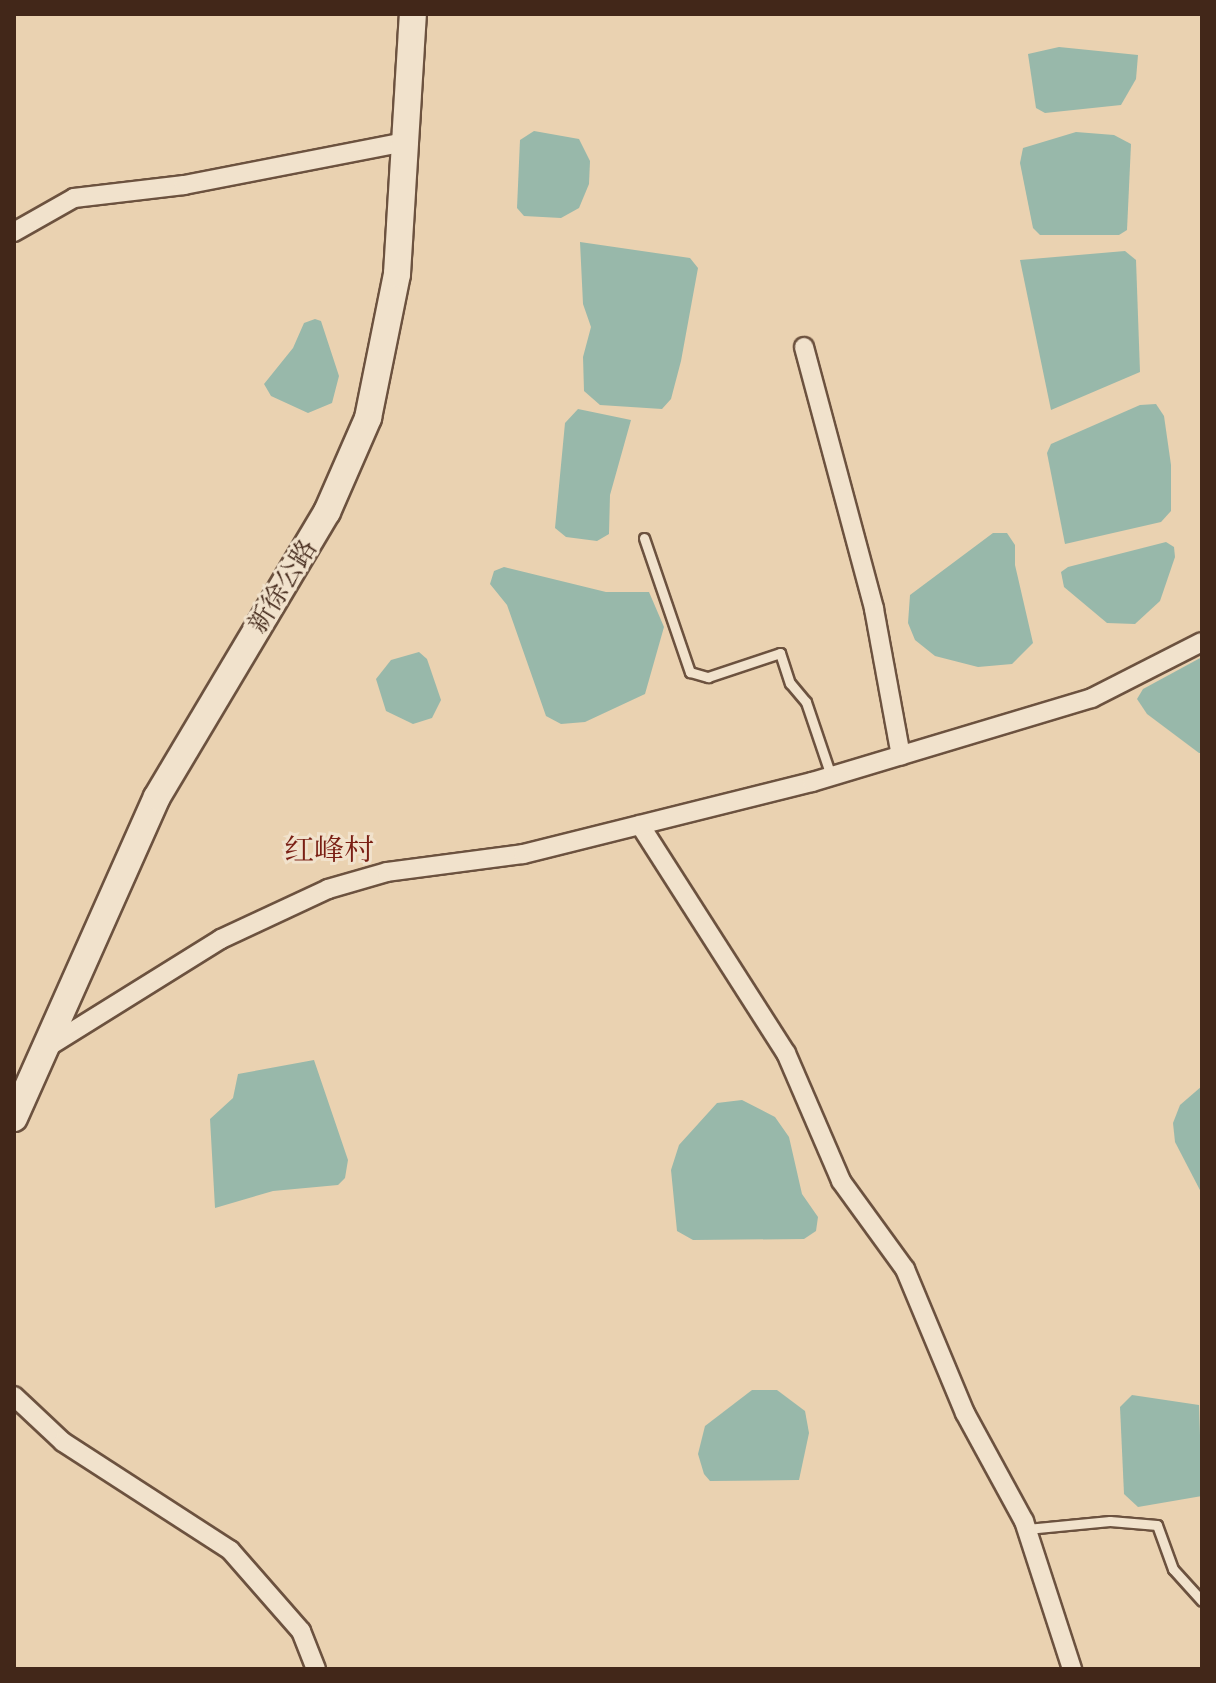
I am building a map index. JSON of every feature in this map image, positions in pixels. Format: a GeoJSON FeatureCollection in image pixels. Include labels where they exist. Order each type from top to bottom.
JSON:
{"type":"FeatureCollection","features":[{"type":"Feature","properties":{"kind":"main road","name":"新徐公路"},"geometry":{"type":"LineString","coordinates":[[14,1118],[157,797],[327,512],[357,448],[378,387],[391,313],[406,142],[413,14]]}},
{"type":"Feature","properties":{"kind":"street"},"geometry":{"type":"LineString","coordinates":[[14,232],[74,198],[184,185],[406,142]]}},
{"type":"Feature","properties":{"kind":"street"},"geometry":{"type":"LineString","coordinates":[[804,347],[874,609],[901,756]]}},
{"type":"Feature","properties":{"kind":"street"},"geometry":{"type":"LineString","coordinates":[[43,1050],[221,939],[328,889],[387,872],[523,854],[831,776],[1092,698],[1202,642]]}},
{"type":"Feature","properties":{"kind":"street"},"geometry":{"type":"LineString","coordinates":[[640,825],[786,1053],[841,1181],[905,1269],[965,1413],[1027,1529],[1072,1669]]}},
{"type":"Feature","properties":{"kind":"street"},"geometry":{"type":"LineString","coordinates":[[14,1396],[63,1442],[230,1550],[301,1631],[316,1669]]}},
{"type":"Feature","properties":{"kind":"lane"},"geometry":{"type":"LineString","coordinates":[[644,538],[690,672],[708,677],[780,653],[790,683],[806,702],[831,776]]}},
{"type":"Feature","properties":{"kind":"lane"},"geometry":{"type":"LineString","coordinates":[[1027,1529],[1110,1521],[1157,1525],[1173,1569],[1202,1601]]}},
{"type":"Feature","properties":{"kind":"shaded area"},"geometry":{"type":"Polygon","coordinates":[[[1059,47],[1138,55],[1136,79],[1121,105],[1045,113],[1036,108],[1028,54],[1059,47]]]}},
{"type":"Feature","properties":{"kind":"shaded area"},"geometry":{"type":"Polygon","coordinates":[[[534,131],[579,139],[590,161],[589,184],[579,208],[561,218],[524,216],[517,208],[520,140],[534,131]]]}},
{"type":"Feature","properties":{"kind":"shaded area"},"geometry":{"type":"Polygon","coordinates":[[[1076,132],[1114,135],[1131,144],[1127,230],[1119,235],[1040,235],[1033,228],[1020,163],[1023,148],[1076,132]]]}},
{"type":"Feature","properties":{"kind":"shaded area"},"geometry":{"type":"Polygon","coordinates":[[[580,242],[690,258],[698,268],[681,361],[671,399],[662,409],[600,405],[584,391],[583,357],[591,327],[583,304],[580,242]]]}},
{"type":"Feature","properties":{"kind":"shaded area"},"geometry":{"type":"Polygon","coordinates":[[[1125,251],[1136,260],[1140,372],[1051,410],[1020,260],[1125,251]]]}},
{"type":"Feature","properties":{"kind":"shaded area"},"geometry":{"type":"Polygon","coordinates":[[[315,319],[321,321],[339,376],[332,403],[308,413],[271,396],[264,384],[293,348],[304,323],[315,319]]]}},
{"type":"Feature","properties":{"kind":"shaded area"},"geometry":{"type":"Polygon","coordinates":[[[1156,404],[1164,416],[1171,465],[1171,511],[1161,522],[1065,544],[1047,453],[1051,444],[1140,405],[1156,404]]]}},
{"type":"Feature","properties":{"kind":"shaded area"},"geometry":{"type":"Polygon","coordinates":[[[578,409],[631,420],[610,495],[609,534],[597,541],[566,537],[555,528],[565,423],[578,409]]]}},
{"type":"Feature","properties":{"kind":"shaded area"},"geometry":{"type":"Polygon","coordinates":[[[993,533],[1007,533],[1015,545],[1015,565],[1033,643],[1012,664],[978,667],[935,656],[915,640],[908,623],[910,595],[993,533]]]}},
{"type":"Feature","properties":{"kind":"shaded area"},"geometry":{"type":"Polygon","coordinates":[[[1166,542],[1174,547],[1175,557],[1160,601],[1135,624],[1107,623],[1064,587],[1061,572],[1068,567],[1166,542]]]}},
{"type":"Feature","properties":{"kind":"shaded area"},"geometry":{"type":"Polygon","coordinates":[[[504,567],[606,592],[649,592],[664,627],[645,694],[585,722],[561,724],[546,716],[507,605],[490,584],[494,571],[504,567]]]}},
{"type":"Feature","properties":{"kind":"shaded area"},"geometry":{"type":"Polygon","coordinates":[[[419,652],[427,659],[441,700],[432,718],[413,724],[386,711],[376,679],[391,660],[419,652]]]}},
{"type":"Feature","properties":{"kind":"shaded area"},"geometry":{"type":"Polygon","coordinates":[[[1202,657],[1202,753],[1199,753],[1147,714],[1137,699],[1143,689],[1202,657]]]}},
{"type":"Feature","properties":{"kind":"shaded area"},"geometry":{"type":"Polygon","coordinates":[[[314,1060],[348,1160],[345,1178],[338,1185],[273,1191],[215,1208],[210,1119],[233,1098],[238,1074],[314,1060]]]}},
{"type":"Feature","properties":{"kind":"shaded area"},"geometry":{"type":"Polygon","coordinates":[[[1202,1086],[1202,1194],[1175,1142],[1173,1123],[1180,1105],[1202,1086]]]}},
{"type":"Feature","properties":{"kind":"shaded area"},"geometry":{"type":"Polygon","coordinates":[[[742,1100],[775,1117],[789,1137],[802,1194],[818,1217],[816,1231],[804,1239],[693,1240],[677,1231],[671,1170],[679,1145],[717,1103],[742,1100]]]}},
{"type":"Feature","properties":{"kind":"shaded area"},"geometry":{"type":"Polygon","coordinates":[[[752,1390],[777,1390],[805,1411],[809,1433],[799,1480],[710,1481],[704,1474],[698,1454],[705,1426],[752,1390]]]}},
{"type":"Feature","properties":{"kind":"shaded area"},"geometry":{"type":"Polygon","coordinates":[[[1132,1395],[1199,1405],[1202,1496],[1138,1507],[1124,1494],[1120,1407],[1132,1395]]]}},
{"type":"Feature","properties":{"kind":"district","name":"红峰村"},"geometry":{"type":"Point","coordinates":[329,849]}}]}
